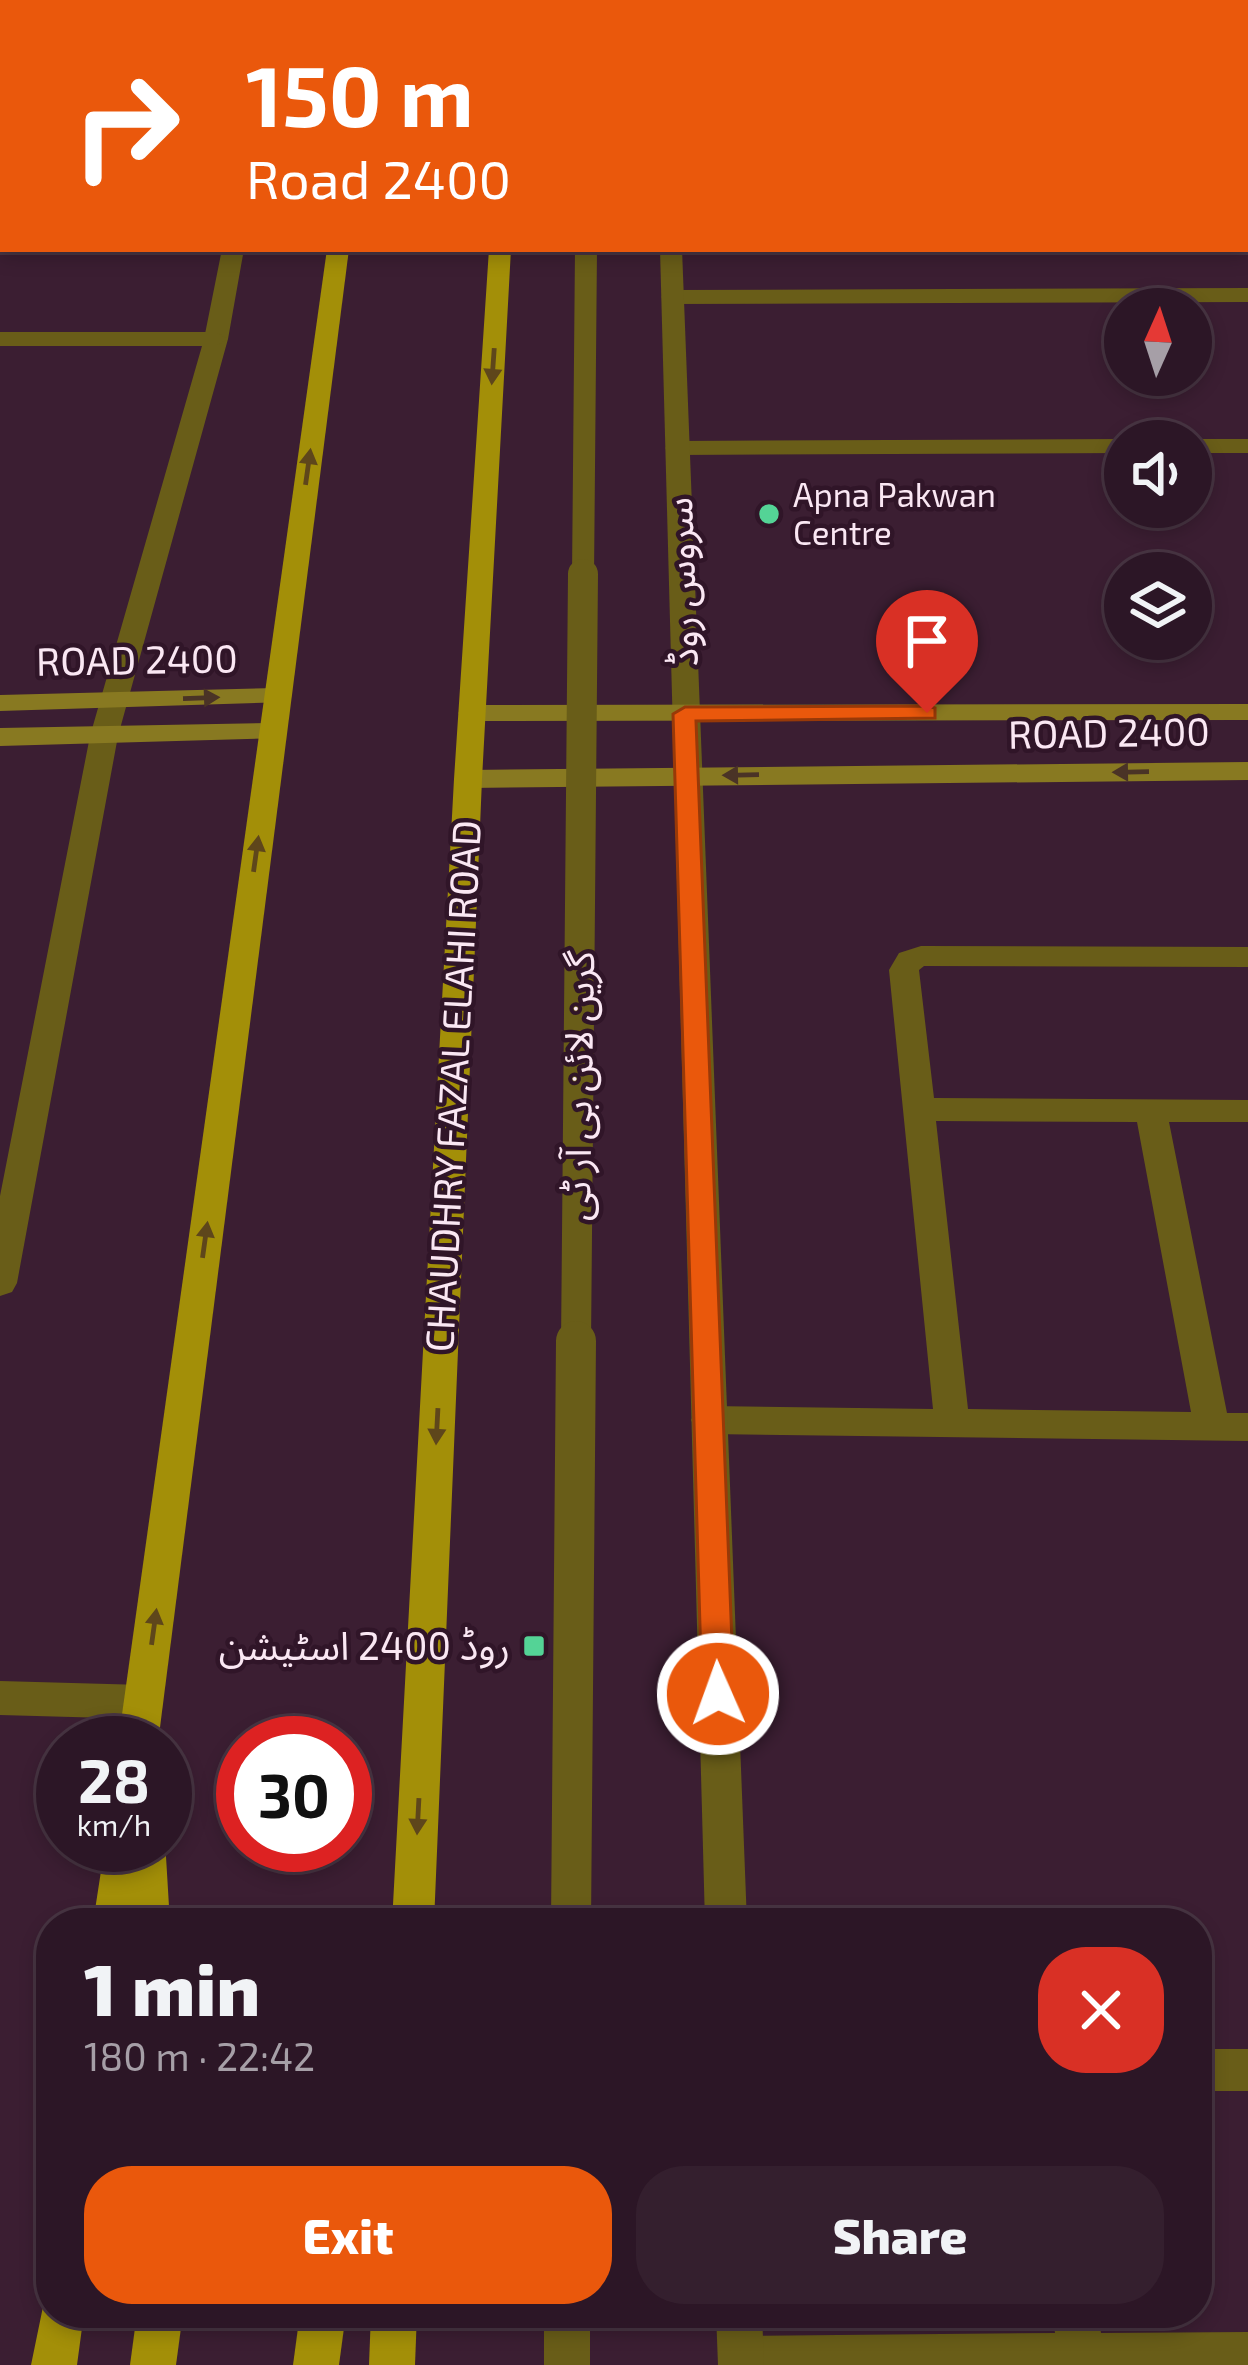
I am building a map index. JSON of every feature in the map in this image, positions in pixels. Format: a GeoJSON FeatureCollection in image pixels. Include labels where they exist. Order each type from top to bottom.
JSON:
{"type":"FeatureCollection","features":[{"type":"Feature","properties":{"kind":"main road"},"geometry":{"type":"LineString","coordinates":[[143,1716],[338,252]]}},
{"type":"Feature","properties":{"kind":"main road","name":"CHAUDHRY FAZAL ELAHI ROAD"},"geometry":{"type":"LineString","coordinates":[[414,1908],[468,779],[500,252]]}},
{"type":"Feature","properties":{"kind":"main road","name":"ROAD 2400"},"geometry":{"type":"LineString","coordinates":[[0,703],[277,695]]}},
{"type":"Feature","properties":{"kind":"main road","name":"ROAD 2400"},"geometry":{"type":"LineString","coordinates":[[472,713],[1248,712]]}},
{"type":"Feature","properties":{"kind":"main road","name":"ROAD 2400"},"geometry":{"type":"LineString","coordinates":[[0,737],[272,731]]}},
{"type":"Feature","properties":{"kind":"main road","name":"ROAD 2400"},"geometry":{"type":"LineString","coordinates":[[468,779],[1248,771]]}},
{"type":"Feature","properties":{"kind":"main road"},"geometry":{"type":"LineString","coordinates":[[116,1908],[121,1872]]}},
{"type":"Feature","properties":{"kind":"main road"},"geometry":{"type":"LineString","coordinates":[[148,1872],[149,1908]]}},
{"type":"Feature","properties":{"kind":"main road"},"geometry":{"type":"LineString","coordinates":[[54,2365],[60,2328]]}},
{"type":"Feature","properties":{"kind":"main road"},"geometry":{"type":"LineString","coordinates":[[153,2365],[158,2328]]}},
{"type":"Feature","properties":{"kind":"main road"},"geometry":{"type":"LineString","coordinates":[[316,2365],[321,2328]]}},
{"type":"Feature","properties":{"kind":"main road"},"geometry":{"type":"LineString","coordinates":[[392,2365],[393,2328]]}},
{"type":"Feature","properties":{"kind":"street"},"geometry":{"type":"LineString","coordinates":[[0,1283],[104,736],[118,701],[216,339],[232,252]]}},
{"type":"Feature","properties":{"kind":"street","name":"گرین لائن بی آر ٹی"},"geometry":{"type":"LineString","coordinates":[[571,1908],[586,252]]}},
{"type":"Feature","properties":{"kind":"street","name":"سروس روڈ"},"geometry":{"type":"LineString","coordinates":[[670,252],[725,1908]]}},
{"type":"Feature","properties":{"kind":"street"},"geometry":{"type":"LineString","coordinates":[[672,297],[1248,295]]}},
{"type":"Feature","properties":{"kind":"street"},"geometry":{"type":"LineString","coordinates":[[0,339],[216,339]]}},
{"type":"Feature","properties":{"kind":"street"},"geometry":{"type":"LineString","coordinates":[[676,448],[1104,446]]}},
{"type":"Feature","properties":{"kind":"street"},"geometry":{"type":"LineString","coordinates":[[1212,446],[1248,446]]}},
{"type":"Feature","properties":{"kind":"street"},"geometry":{"type":"LineString","coordinates":[[952,1423],[904,970],[910,960],[921,956],[1248,957]]}},
{"type":"Feature","properties":{"kind":"street"},"geometry":{"type":"LineString","coordinates":[[919,1109],[1248,1112]]}},
{"type":"Feature","properties":{"kind":"street"},"geometry":{"type":"LineString","coordinates":[[709,1420],[1230,1427],[1151,1110]]}},
{"type":"Feature","properties":{"kind":"street"},"geometry":{"type":"LineString","coordinates":[[0,1698],[144,1702]]}},
{"type":"Feature","properties":{"kind":"street"},"geometry":{"type":"LineString","coordinates":[[1212,2070],[1248,2070]]}},
{"type":"Feature","properties":{"kind":"street"},"geometry":{"type":"LineString","coordinates":[[567,2328],[567,2365]]}},
{"type":"Feature","properties":{"kind":"street"},"geometry":{"type":"LineString","coordinates":[[740,2346],[1078,2335],[1248,2355]]}},
{"type":"Feature","properties":{"kind":"place","name":"Apna Pakwan Centre"},"geometry":{"type":"Point","coordinates":[769,514]}},
{"type":"Feature","properties":{"kind":"place","name":"روڈ 2400 اسٹیشن"},"geometry":{"type":"Point","coordinates":[534,1646]}},
{"type":"Feature","properties":{"kind":"route"},"geometry":{"type":"LineString","coordinates":[[718,1694],[685,714],[927,713]]}}]}
